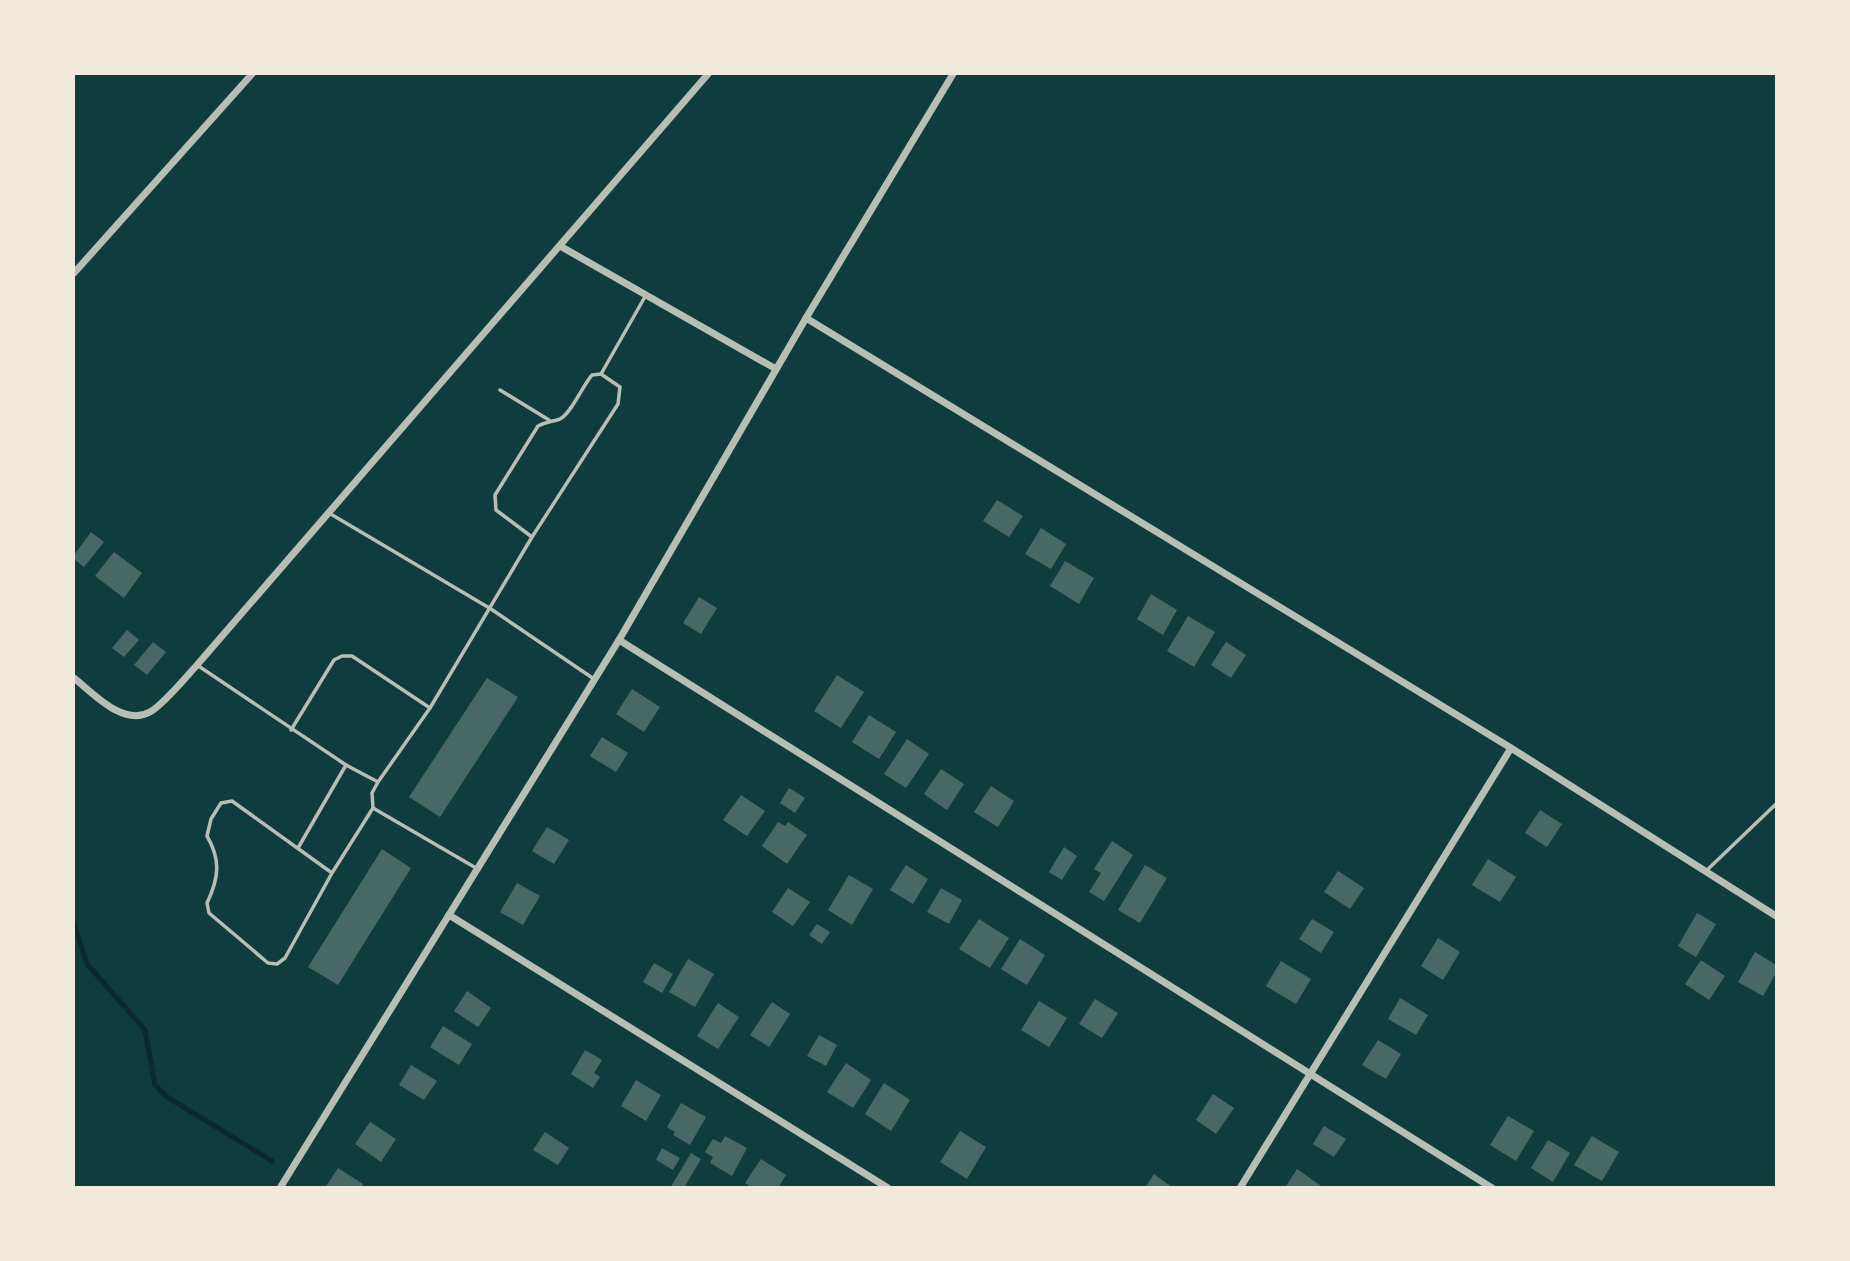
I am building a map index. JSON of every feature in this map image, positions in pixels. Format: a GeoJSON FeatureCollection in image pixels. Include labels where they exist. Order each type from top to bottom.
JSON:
{"type":"FeatureCollection","features":[{"type":"Feature","properties":{"kind":"street"},"geometry":{"type":"LineString","coordinates":[[74,272],[252,74]]}},
{"type":"Feature","properties":{"kind":"street"},"geometry":{"type":"LineString","coordinates":[[74,678],[111,708],[129,715],[152,712],[197,666],[708,74]]}},
{"type":"Feature","properties":{"kind":"street"},"geometry":{"type":"LineString","coordinates":[[280,1188],[619,640],[806,318],[953,74]]}},
{"type":"Feature","properties":{"kind":"street"},"geometry":{"type":"LineString","coordinates":[[561,246],[776,369]]}},
{"type":"Feature","properties":{"kind":"street"},"geometry":{"type":"LineString","coordinates":[[806,318],[1511,748],[1776,916]]}},
{"type":"Feature","properties":{"kind":"street"},"geometry":{"type":"LineString","coordinates":[[619,640],[1492,1188]]}},
{"type":"Feature","properties":{"kind":"street"},"geometry":{"type":"LineString","coordinates":[[1240,1188],[1511,748]]}},
{"type":"Feature","properties":{"kind":"street"},"geometry":{"type":"LineString","coordinates":[[449,915],[888,1188]]}},
{"type":"Feature","properties":{"kind":"lane"},"geometry":{"type":"LineString","coordinates":[[601,374],[646,295]]}},
{"type":"Feature","properties":{"kind":"lane"},"geometry":{"type":"LineString","coordinates":[[332,873],[232,801],[221,803],[211,819],[207,836],[215,849],[219,868],[215,886],[206,903],[209,913],[268,962],[276,964],[285,958],[332,873],[373,808],[372,793],[378,782],[430,708],[532,537],[618,404],[620,387],[601,374],[592,375],[567,413],[560,419],[549,420],[538,426],[495,495],[496,510],[532,537]]}},
{"type":"Feature","properties":{"kind":"lane"},"geometry":{"type":"LineString","coordinates":[[500,390],[549,420]]}},
{"type":"Feature","properties":{"kind":"lane"},"geometry":{"type":"LineString","coordinates":[[329,513],[491,609],[594,679]]}},
{"type":"Feature","properties":{"kind":"lane"},"geometry":{"type":"LineString","coordinates":[[291,730],[334,660],[342,656],[352,656],[430,708]]}},
{"type":"Feature","properties":{"kind":"lane"},"geometry":{"type":"LineString","coordinates":[[197,666],[291,730],[378,782]]}},
{"type":"Feature","properties":{"kind":"lane"},"geometry":{"type":"LineString","coordinates":[[298,848],[346,765]]}},
{"type":"Feature","properties":{"kind":"lane"},"geometry":{"type":"LineString","coordinates":[[1706,871],[1776,804]]}},
{"type":"Feature","properties":{"kind":"lane"},"geometry":{"type":"LineString","coordinates":[[373,808],[478,869]]}},
{"type":"Feature","properties":{"kind":"building"},"geometry":{"type":"Polygon","coordinates":[[[997,500],[1023,516],[1009,537],[983,521],[997,500]]]}},
{"type":"Feature","properties":{"kind":"building"},"geometry":{"type":"Polygon","coordinates":[[[1041,528],[1066,544],[1051,569],[1025,554],[1041,528]]]}},
{"type":"Feature","properties":{"kind":"building"},"geometry":{"type":"Polygon","coordinates":[[[91,532],[104,542],[84,567],[74,559],[74,555],[91,532]]]}},
{"type":"Feature","properties":{"kind":"building"},"geometry":{"type":"Polygon","coordinates":[[[114,552],[142,573],[124,598],[95,576],[114,552]]]}},
{"type":"Feature","properties":{"kind":"building"},"geometry":{"type":"Polygon","coordinates":[[[1065,561],[1094,578],[1079,604],[1050,586],[1065,561]]]}},
{"type":"Feature","properties":{"kind":"building"},"geometry":{"type":"Polygon","coordinates":[[[1151,594],[1177,610],[1163,635],[1137,619],[1151,594]]]}},
{"type":"Feature","properties":{"kind":"building"},"geometry":{"type":"Polygon","coordinates":[[[699,597],[717,608],[701,634],[683,623],[699,597]]]}},
{"type":"Feature","properties":{"kind":"building"},"geometry":{"type":"Polygon","coordinates":[[[1188,616],[1215,632],[1194,667],[1167,651],[1188,616]]]}},
{"type":"Feature","properties":{"kind":"building"},"geometry":{"type":"Polygon","coordinates":[[[127,630],[139,640],[124,657],[112,648],[127,630]]]}},
{"type":"Feature","properties":{"kind":"building"},"geometry":{"type":"Polygon","coordinates":[[[153,642],[166,652],[147,675],[134,665],[153,642]]]}},
{"type":"Feature","properties":{"kind":"building"},"geometry":{"type":"Polygon","coordinates":[[[1226,642],[1246,655],[1231,678],[1211,665],[1226,642]]]}},
{"type":"Feature","properties":{"kind":"building"},"geometry":{"type":"Polygon","coordinates":[[[837,675],[864,692],[841,728],[814,711],[837,675]]]}},
{"type":"Feature","properties":{"kind":"building"},"geometry":{"type":"Polygon","coordinates":[[[487,678],[518,697],[440,817],[409,797],[487,678]]]}},
{"type":"Feature","properties":{"kind":"building"},"geometry":{"type":"Polygon","coordinates":[[[632,689],[660,707],[644,732],[616,714],[632,689]]]}},
{"type":"Feature","properties":{"kind":"building"},"geometry":{"type":"Polygon","coordinates":[[[869,715],[896,732],[879,759],[852,742],[869,715]]]}},
{"type":"Feature","properties":{"kind":"building"},"geometry":{"type":"Polygon","coordinates":[[[602,737],[628,753],[616,772],[590,756],[602,737]]]}},
{"type":"Feature","properties":{"kind":"building"},"geometry":{"type":"Polygon","coordinates":[[[907,739],[929,754],[906,788],[884,774],[907,739]]]}},
{"type":"Feature","properties":{"kind":"building"},"geometry":{"type":"Polygon","coordinates":[[[941,769],[964,784],[947,810],[924,794],[941,769]]]}},
{"type":"Feature","properties":{"kind":"building"},"geometry":{"type":"Polygon","coordinates":[[[991,786],[1014,801],[998,827],[974,812],[991,786]]]}},
{"type":"Feature","properties":{"kind":"building"},"geometry":{"type":"Polygon","coordinates":[[[789,788],[805,798],[795,813],[780,803],[789,788]]]}},
{"type":"Feature","properties":{"kind":"building"},"geometry":{"type":"Polygon","coordinates":[[[741,795],[765,811],[747,836],[723,820],[741,795]]]}},
{"type":"Feature","properties":{"kind":"building"},"geometry":{"type":"Polygon","coordinates":[[[1540,810],[1562,824],[1547,847],[1525,833],[1540,810]]]}},
{"type":"Feature","properties":{"kind":"building"},"geometry":{"type":"Polygon","coordinates":[[[778,822],[785,826],[788,822],[807,835],[787,864],[762,846],[778,822]]]}},
{"type":"Feature","properties":{"kind":"building"},"geometry":{"type":"Polygon","coordinates":[[[547,827],[569,840],[554,864],[532,851],[547,827]]]}},
{"type":"Feature","properties":{"kind":"building"},"geometry":{"type":"Polygon","coordinates":[[[1112,841],[1133,855],[1104,901],[1089,892],[1101,873],[1094,869],[1112,841]]]}},
{"type":"Feature","properties":{"kind":"building"},"geometry":{"type":"Polygon","coordinates":[[[1064,847],[1077,856],[1062,880],[1049,872],[1064,847]]]}},
{"type":"Feature","properties":{"kind":"building"},"geometry":{"type":"Polygon","coordinates":[[[382,849],[411,868],[338,985],[308,967],[382,849]]]}},
{"type":"Feature","properties":{"kind":"building"},"geometry":{"type":"Polygon","coordinates":[[[1488,859],[1516,877],[1500,902],[1472,885],[1488,859]]]}},
{"type":"Feature","properties":{"kind":"building"},"geometry":{"type":"Polygon","coordinates":[[[906,865],[928,879],[913,904],[890,890],[906,865]]]}},
{"type":"Feature","properties":{"kind":"building"},"geometry":{"type":"Polygon","coordinates":[[[1145,865],[1167,878],[1140,923],[1118,910],[1145,865]]]}},
{"type":"Feature","properties":{"kind":"building"},"geometry":{"type":"Polygon","coordinates":[[[1338,871],[1364,888],[1350,909],[1324,892],[1338,871]]]}},
{"type":"Feature","properties":{"kind":"building"},"geometry":{"type":"Polygon","coordinates":[[[849,875],[873,889],[852,925],[828,910],[849,875]]]}},
{"type":"Feature","properties":{"kind":"building"},"geometry":{"type":"Polygon","coordinates":[[[517,883],[540,896],[523,925],[500,912],[517,883]]]}},
{"type":"Feature","properties":{"kind":"building"},"geometry":{"type":"Polygon","coordinates":[[[788,888],[810,902],[793,926],[772,912],[788,888]]]}},
{"type":"Feature","properties":{"kind":"building"},"geometry":{"type":"Polygon","coordinates":[[[941,888],[962,900],[949,924],[927,912],[941,888]]]}},
{"type":"Feature","properties":{"kind":"building"},"geometry":{"type":"Polygon","coordinates":[[[1697,913],[1716,924],[1696,957],[1678,946],[1697,913]]]}},
{"type":"Feature","properties":{"kind":"building"},"geometry":{"type":"Polygon","coordinates":[[[979,919],[1009,938],[990,968],[959,949],[979,919]]]}},
{"type":"Feature","properties":{"kind":"building"},"geometry":{"type":"Polygon","coordinates":[[[1312,919],[1334,932],[1321,953],[1299,939],[1312,919]]]}},
{"type":"Feature","properties":{"kind":"building"},"geometry":{"type":"Polygon","coordinates":[[[817,924],[830,932],[822,944],[809,935],[817,924]]]}},
{"type":"Feature","properties":{"kind":"building"},"geometry":{"type":"Polygon","coordinates":[[[1438,938],[1460,952],[1443,980],[1421,966],[1438,938]]]}},
{"type":"Feature","properties":{"kind":"building"},"geometry":{"type":"Polygon","coordinates":[[[1020,939],[1045,955],[1027,985],[1001,969],[1020,939]]]}},
{"type":"Feature","properties":{"kind":"building"},"geometry":{"type":"Polygon","coordinates":[[[1755,952],[1776,965],[1776,973],[1763,996],[1738,982],[1755,952]]]}},
{"type":"Feature","properties":{"kind":"building"},"geometry":{"type":"Polygon","coordinates":[[[688,959],[714,974],[695,1007],[669,992],[688,959]]]}},
{"type":"Feature","properties":{"kind":"building"},"geometry":{"type":"Polygon","coordinates":[[[1701,960],[1725,976],[1709,1000],[1685,984],[1701,960]]]}},
{"type":"Feature","properties":{"kind":"building"},"geometry":{"type":"Polygon","coordinates":[[[1281,961],[1311,979],[1296,1004],[1266,986],[1281,961]]]}},
{"type":"Feature","properties":{"kind":"building"},"geometry":{"type":"Polygon","coordinates":[[[654,963],[673,974],[662,993],[643,982],[654,963]]]}},
{"type":"Feature","properties":{"kind":"building"},"geometry":{"type":"Polygon","coordinates":[[[467,991],[491,1008],[478,1027],[454,1011],[467,991]]]}},
{"type":"Feature","properties":{"kind":"building"},"geometry":{"type":"Polygon","coordinates":[[[1400,998],[1428,1015],[1416,1035],[1388,1019],[1400,998]]]}},
{"type":"Feature","properties":{"kind":"building"},"geometry":{"type":"Polygon","coordinates":[[[1095,999],[1118,1013],[1102,1038],[1079,1024],[1095,999]]]}},
{"type":"Feature","properties":{"kind":"building"},"geometry":{"type":"Polygon","coordinates":[[[1039,1001],[1067,1018],[1049,1047],[1021,1030],[1039,1001]]]}},
{"type":"Feature","properties":{"kind":"building"},"geometry":{"type":"Polygon","coordinates":[[[772,1002],[790,1014],[769,1047],[750,1035],[772,1002]]]}},
{"type":"Feature","properties":{"kind":"building"},"geometry":{"type":"Polygon","coordinates":[[[718,1003],[739,1017],[718,1049],[697,1036],[718,1003]]]}},
{"type":"Feature","properties":{"kind":"building"},"geometry":{"type":"Polygon","coordinates":[[[443,1026],[472,1044],[459,1065],[430,1047],[443,1026]]]}},
{"type":"Feature","properties":{"kind":"building"},"geometry":{"type":"Polygon","coordinates":[[[819,1035],[837,1045],[826,1066],[807,1056],[819,1035]]]}},
{"type":"Feature","properties":{"kind":"building"},"geometry":{"type":"Polygon","coordinates":[[[1378,1040],[1401,1054],[1386,1079],[1362,1065],[1378,1040]]]}},
{"type":"Feature","properties":{"kind":"building"},"geometry":{"type":"Polygon","coordinates":[[[585,1050],[602,1060],[594,1073],[600,1077],[593,1088],[571,1074],[585,1050]]]}},
{"type":"Feature","properties":{"kind":"building"},"geometry":{"type":"Polygon","coordinates":[[[846,1063],[871,1080],[853,1108],[827,1092],[846,1063]]]}},
{"type":"Feature","properties":{"kind":"building"},"geometry":{"type":"Polygon","coordinates":[[[411,1065],[437,1081],[424,1100],[399,1085],[411,1065]]]}},
{"type":"Feature","properties":{"kind":"building"},"geometry":{"type":"Polygon","coordinates":[[[636,1080],[661,1095],[646,1121],[621,1106],[636,1080]]]}},
{"type":"Feature","properties":{"kind":"building"},"geometry":{"type":"Polygon","coordinates":[[[884,1083],[910,1100],[891,1131],[865,1114],[884,1083]]]}},
{"type":"Feature","properties":{"kind":"building"},"geometry":{"type":"Polygon","coordinates":[[[1213,1094],[1234,1108],[1216,1134],[1196,1120],[1213,1094]]]}},
{"type":"Feature","properties":{"kind":"building"},"geometry":{"type":"Polygon","coordinates":[[[681,1103],[706,1117],[690,1145],[673,1135],[675,1132],[667,1127],[681,1103]]]}},
{"type":"Feature","properties":{"kind":"building"},"geometry":{"type":"Polygon","coordinates":[[[1508,1116],[1534,1131],[1516,1161],[1490,1145],[1508,1116]]]}},
{"type":"Feature","properties":{"kind":"building"},"geometry":{"type":"Polygon","coordinates":[[[370,1122],[396,1139],[381,1162],[355,1144],[370,1122]]]}},
{"type":"Feature","properties":{"kind":"building"},"geometry":{"type":"Polygon","coordinates":[[[1324,1126],[1346,1139],[1334,1157],[1313,1144],[1324,1126]]]}},
{"type":"Feature","properties":{"kind":"building"},"geometry":{"type":"Polygon","coordinates":[[[960,1131],[986,1147],[967,1179],[940,1162],[960,1131]]]}},
{"type":"Feature","properties":{"kind":"building"},"geometry":{"type":"Polygon","coordinates":[[[545,1132],[569,1148],[558,1165],[533,1150],[545,1132]]]}},
{"type":"Feature","properties":{"kind":"building"},"geometry":{"type":"Polygon","coordinates":[[[725,1136],[747,1148],[732,1176],[710,1163],[713,1157],[705,1152],[713,1139],[721,1143],[725,1136]]]}},
{"type":"Feature","properties":{"kind":"building"},"geometry":{"type":"Polygon","coordinates":[[[1592,1136],[1619,1152],[1602,1181],[1574,1165],[1592,1136]]]}},
{"type":"Feature","properties":{"kind":"building"},"geometry":{"type":"Polygon","coordinates":[[[1548,1140],[1570,1153],[1553,1182],[1531,1168],[1548,1140]]]}},
{"type":"Feature","properties":{"kind":"building"},"geometry":{"type":"Polygon","coordinates":[[[662,1148],[680,1158],[673,1170],[656,1160],[662,1148]]]}},
{"type":"Feature","properties":{"kind":"building"},"geometry":{"type":"Polygon","coordinates":[[[691,1153],[701,1159],[684,1188],[670,1188],[691,1153]]]}},
{"type":"Feature","properties":{"kind":"building"},"geometry":{"type":"Polygon","coordinates":[[[761,1159],[786,1175],[778,1188],[752,1188],[745,1183],[761,1159]]]}},
{"type":"Feature","properties":{"kind":"building"},"geometry":{"type":"Polygon","coordinates":[[[338,1168],[363,1184],[361,1188],[325,1188],[338,1168]]]}},
{"type":"Feature","properties":{"kind":"building"},"geometry":{"type":"Polygon","coordinates":[[[1297,1169],[1324,1188],[1285,1188],[1297,1169]]]}},
{"type":"Feature","properties":{"kind":"building"},"geometry":{"type":"Polygon","coordinates":[[[1154,1174],[1173,1188],[1145,1188],[1154,1174]]]}},
{"type":"Feature","properties":{"kind":"waterway"},"geometry":{"type":"LineString","coordinates":[[74,924],[87,964],[145,1030],[155,1085],[167,1097],[272,1161]]}}]}
